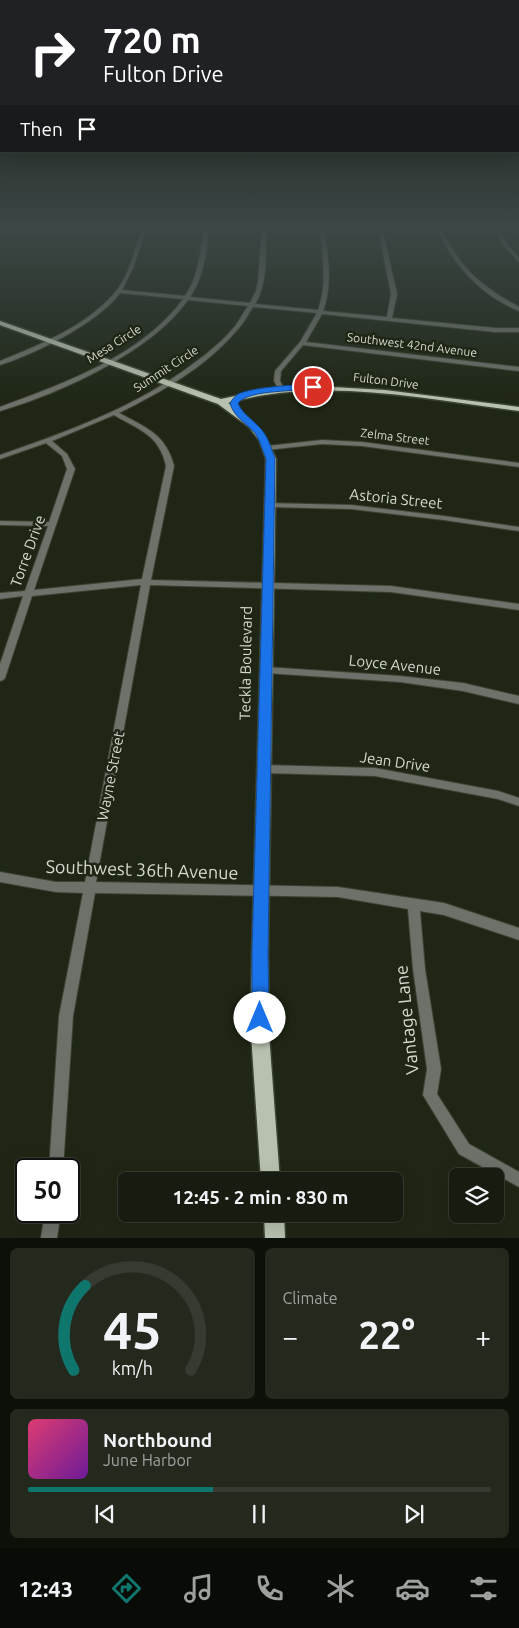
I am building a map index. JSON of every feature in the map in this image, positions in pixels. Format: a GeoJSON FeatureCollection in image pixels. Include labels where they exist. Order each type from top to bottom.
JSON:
{"type":"FeatureCollection","features":[{"type":"Feature","properties":{"kind":"main road","name":"Teckla Boulevard"},"geometry":{"type":"LineString","coordinates":[[0,323],[221,402],[236,411],[254,426],[271,459],[261,891],[260,1034],[270,1172]]}},
{"type":"Feature","properties":{"kind":"main road","name":"Fulton Drive"},"geometry":{"type":"LineString","coordinates":[[221,402],[239,396],[281,389],[313,387],[350,388],[519,409]]}},
{"type":"Feature","properties":{"kind":"main road"},"geometry":{"type":"LineString","coordinates":[[274,1222],[275,1238]]}},
{"type":"Feature","properties":{"kind":"street"},"geometry":{"type":"LineString","coordinates":[[0,363],[50,341],[87,319],[119,291],[123,285]]}},
{"type":"Feature","properties":{"kind":"street","name":"Mesa Circle"},"geometry":{"type":"LineString","coordinates":[[0,409],[69,382],[109,362],[146,338],[170,317],[186,298],[194,285]]}},
{"type":"Feature","properties":{"kind":"street","name":"Summit Circle"},"geometry":{"type":"LineString","coordinates":[[0,457],[48,441],[114,413],[169,383],[215,349],[239,324],[252,305],[259,291],[260,285]]}},
{"type":"Feature","properties":{"kind":"street"},"geometry":{"type":"LineString","coordinates":[[281,389],[278,381],[278,372],[302,343],[320,312],[326,285]]}},
{"type":"Feature","properties":{"kind":"street"},"geometry":{"type":"LineString","coordinates":[[389,319],[394,294],[392,285]]}},
{"type":"Feature","properties":{"kind":"street"},"geometry":{"type":"LineString","coordinates":[[480,285],[519,309]]}},
{"type":"Feature","properties":{"kind":"street"},"geometry":{"type":"LineString","coordinates":[[119,291],[496,330],[519,330]]}},
{"type":"Feature","properties":{"kind":"street","name":"Southwest 42nd Avenue"},"geometry":{"type":"LineString","coordinates":[[302,343],[519,369]]}},
{"type":"Feature","properties":{"kind":"street"},"geometry":{"type":"LineString","coordinates":[[236,411],[234,403],[239,396]]}},
{"type":"Feature","properties":{"kind":"street","name":"Wayne Street"},"geometry":{"type":"LineString","coordinates":[[57,1158],[66,1016],[146,582],[170,466],[168,452],[158,438],[114,413]]}},
{"type":"Feature","properties":{"kind":"street","name":"Torre Drive"},"geometry":{"type":"LineString","coordinates":[[0,678],[71,469],[66,455],[48,441]]}},
{"type":"Feature","properties":{"kind":"street","name":"Zelma Street"},"geometry":{"type":"LineString","coordinates":[[267,448],[322,442],[362,444],[519,465]]}},
{"type":"Feature","properties":{"kind":"street","name":"Astoria Street"},"geometry":{"type":"LineString","coordinates":[[270,505],[351,507],[444,518],[519,530]]}},
{"type":"Feature","properties":{"kind":"street"},"geometry":{"type":"LineString","coordinates":[[0,524],[53,524]]}},
{"type":"Feature","properties":{"kind":"street"},"geometry":{"type":"LineString","coordinates":[[0,596],[146,582],[391,589],[519,607]]}},
{"type":"Feature","properties":{"kind":"street","name":"Loyce Avenue"},"geometry":{"type":"LineString","coordinates":[[266,670],[400,679],[463,687],[519,700]]}},
{"type":"Feature","properties":{"kind":"street","name":"Jean Drive"},"geometry":{"type":"LineString","coordinates":[[264,768],[374,772],[498,794],[519,802]]}},
{"type":"Feature","properties":{"kind":"street","name":"Southwest 36th Avenue"},"geometry":{"type":"LineString","coordinates":[[0,877],[56,887],[338,892],[444,908],[519,934]]}},
{"type":"Feature","properties":{"kind":"street","name":"Vantage Lane"},"geometry":{"type":"LineString","coordinates":[[414,904],[419,969],[434,1069],[430,1095],[464,1149],[519,1180]]}},
{"type":"Feature","properties":{"kind":"street"},"geometry":{"type":"LineString","coordinates":[[49,1238],[51,1223]]}},
{"type":"Feature","properties":{"kind":"route"},"geometry":{"type":"LineString","coordinates":[[260,1018],[271,459],[260,434],[246,418],[236,411],[234,403],[239,396],[258,392],[293,387],[313,387]]}}]}
